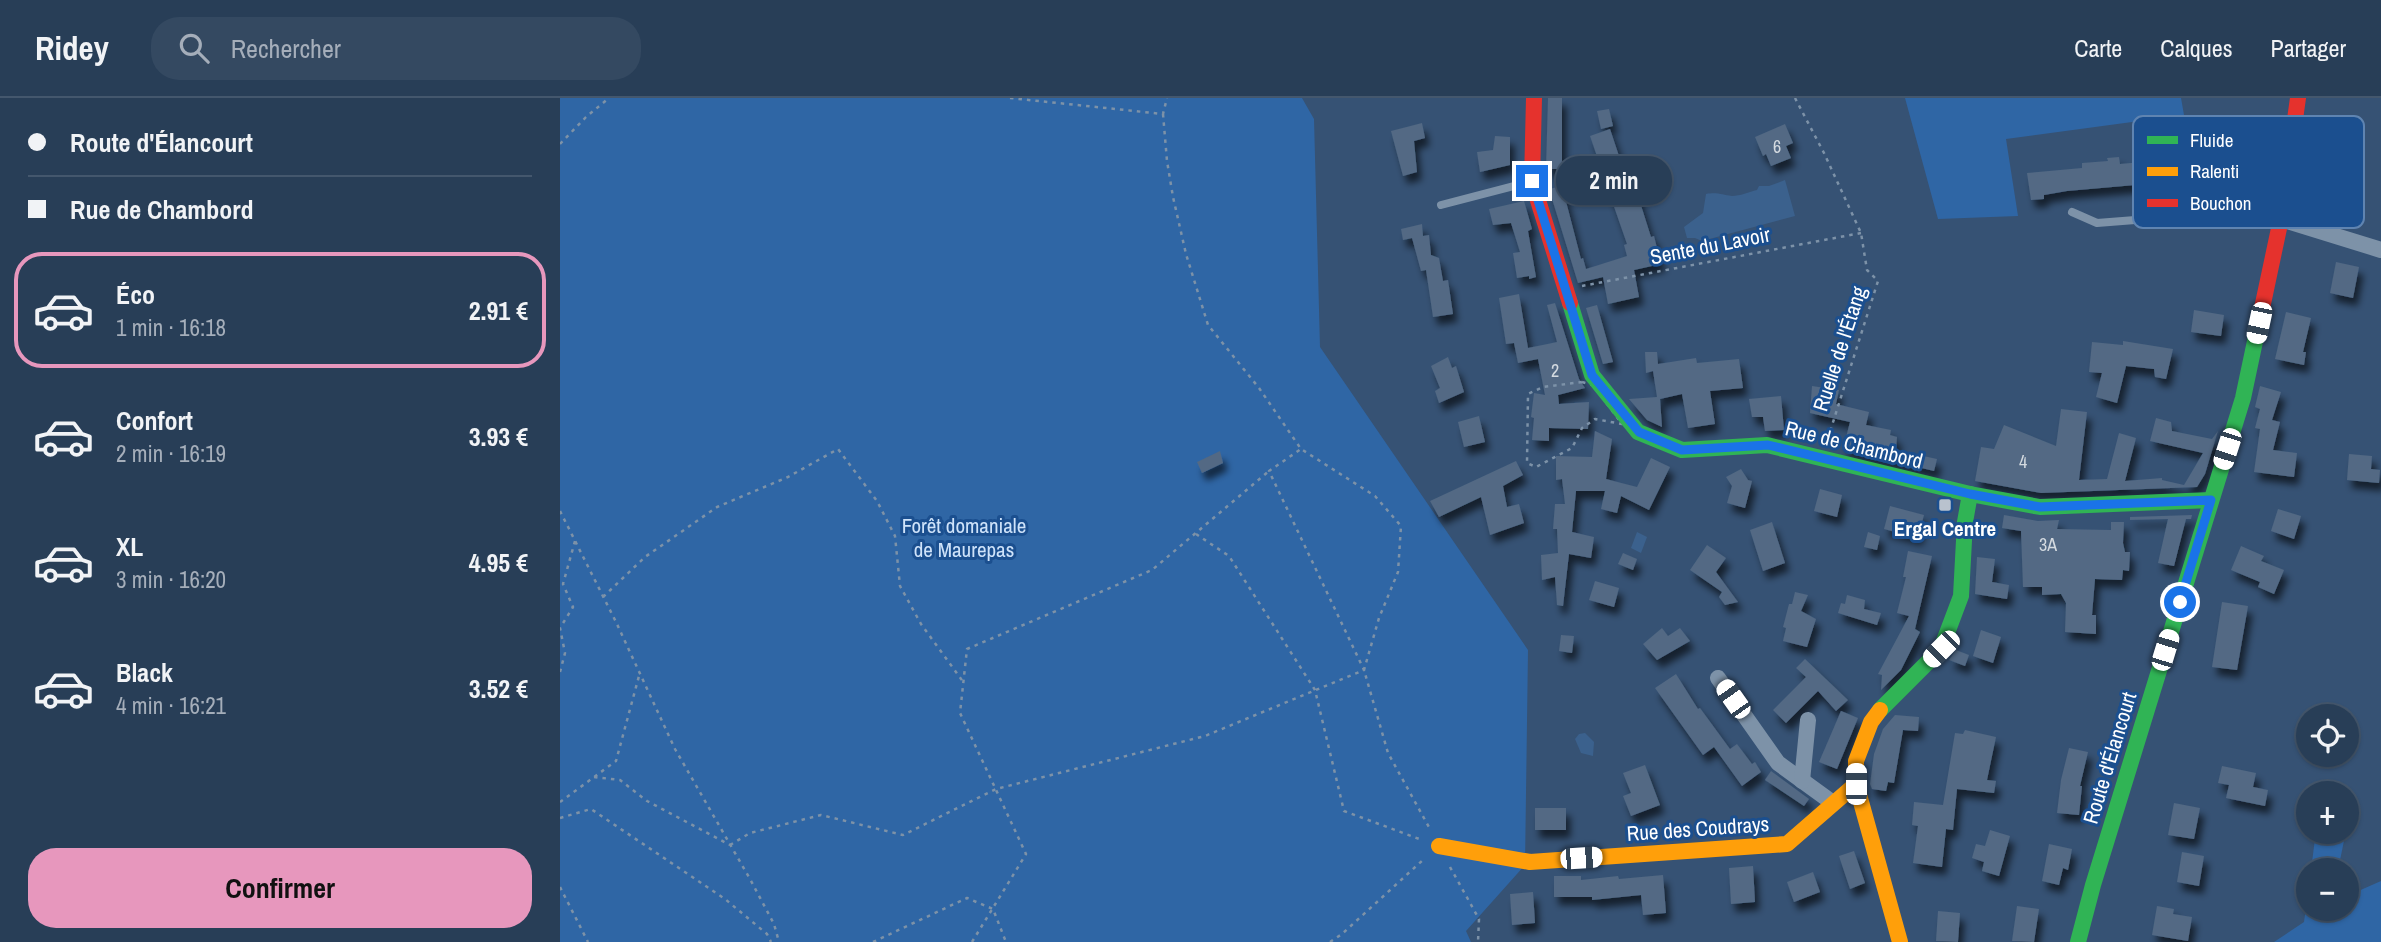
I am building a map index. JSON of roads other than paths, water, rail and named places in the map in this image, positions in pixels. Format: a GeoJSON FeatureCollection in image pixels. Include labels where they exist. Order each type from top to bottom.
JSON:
{"type":"FeatureCollection","features":[{"type":"Feature","properties":{"kind":"street","name":"Rue de Chambord"},"geometry":{"type":"LineString","coordinates":[[1534,98],[1532,181],[1592,375],[1639,432],[1682,450],[1768,445],[1970,494],[2040,507],[2211,500]]}},
{"type":"Feature","properties":{"kind":"street","name":"Route d'Élancourt"},"geometry":{"type":"LineString","coordinates":[[2295,116],[2298,98]]}},
{"type":"Feature","properties":{"kind":"street","name":"Route d'Élancourt"},"geometry":{"type":"LineString","coordinates":[[2078,942],[2092,885],[2243,398],[2279,228]]}},
{"type":"Feature","properties":{"kind":"street"},"geometry":{"type":"LineString","coordinates":[[2310,228],[2381,250]]}},
{"type":"Feature","properties":{"kind":"street"},"geometry":{"type":"LineString","coordinates":[[1900,942],[1856,784],[1856,761],[1871,722],[1878,712],[1941,649],[1961,596],[1965,522],[1970,494]]}},
{"type":"Feature","properties":{"kind":"street"},"geometry":{"type":"LineString","coordinates":[[1718,678],[1778,763],[1833,803]]}},
{"type":"Feature","properties":{"kind":"street"},"geometry":{"type":"LineString","coordinates":[[1802,781],[1808,720]]}},
{"type":"Feature","properties":{"kind":"street","name":"Rue des Coudrays"},"geometry":{"type":"LineString","coordinates":[[1439,846],[1530,862],[1787,844],[1856,784]]}},
{"type":"Feature","properties":{"kind":"lane"},"geometry":{"type":"LineString","coordinates":[[1441,205],[1532,181]]}},
{"type":"Feature","properties":{"kind":"lane"},"geometry":{"type":"LineString","coordinates":[[2073,212],[2097,223],[2133,220]]}},
{"type":"Feature","properties":{"kind":"place","name":"Ergal Centre"},"geometry":{"type":"Point","coordinates":[1945,505]}},
{"type":"Feature","properties":{"kind":"park label","name":"Forêt domaniale de Maurepas"},"geometry":{"type":"Point","coordinates":[964,538]}}]}
